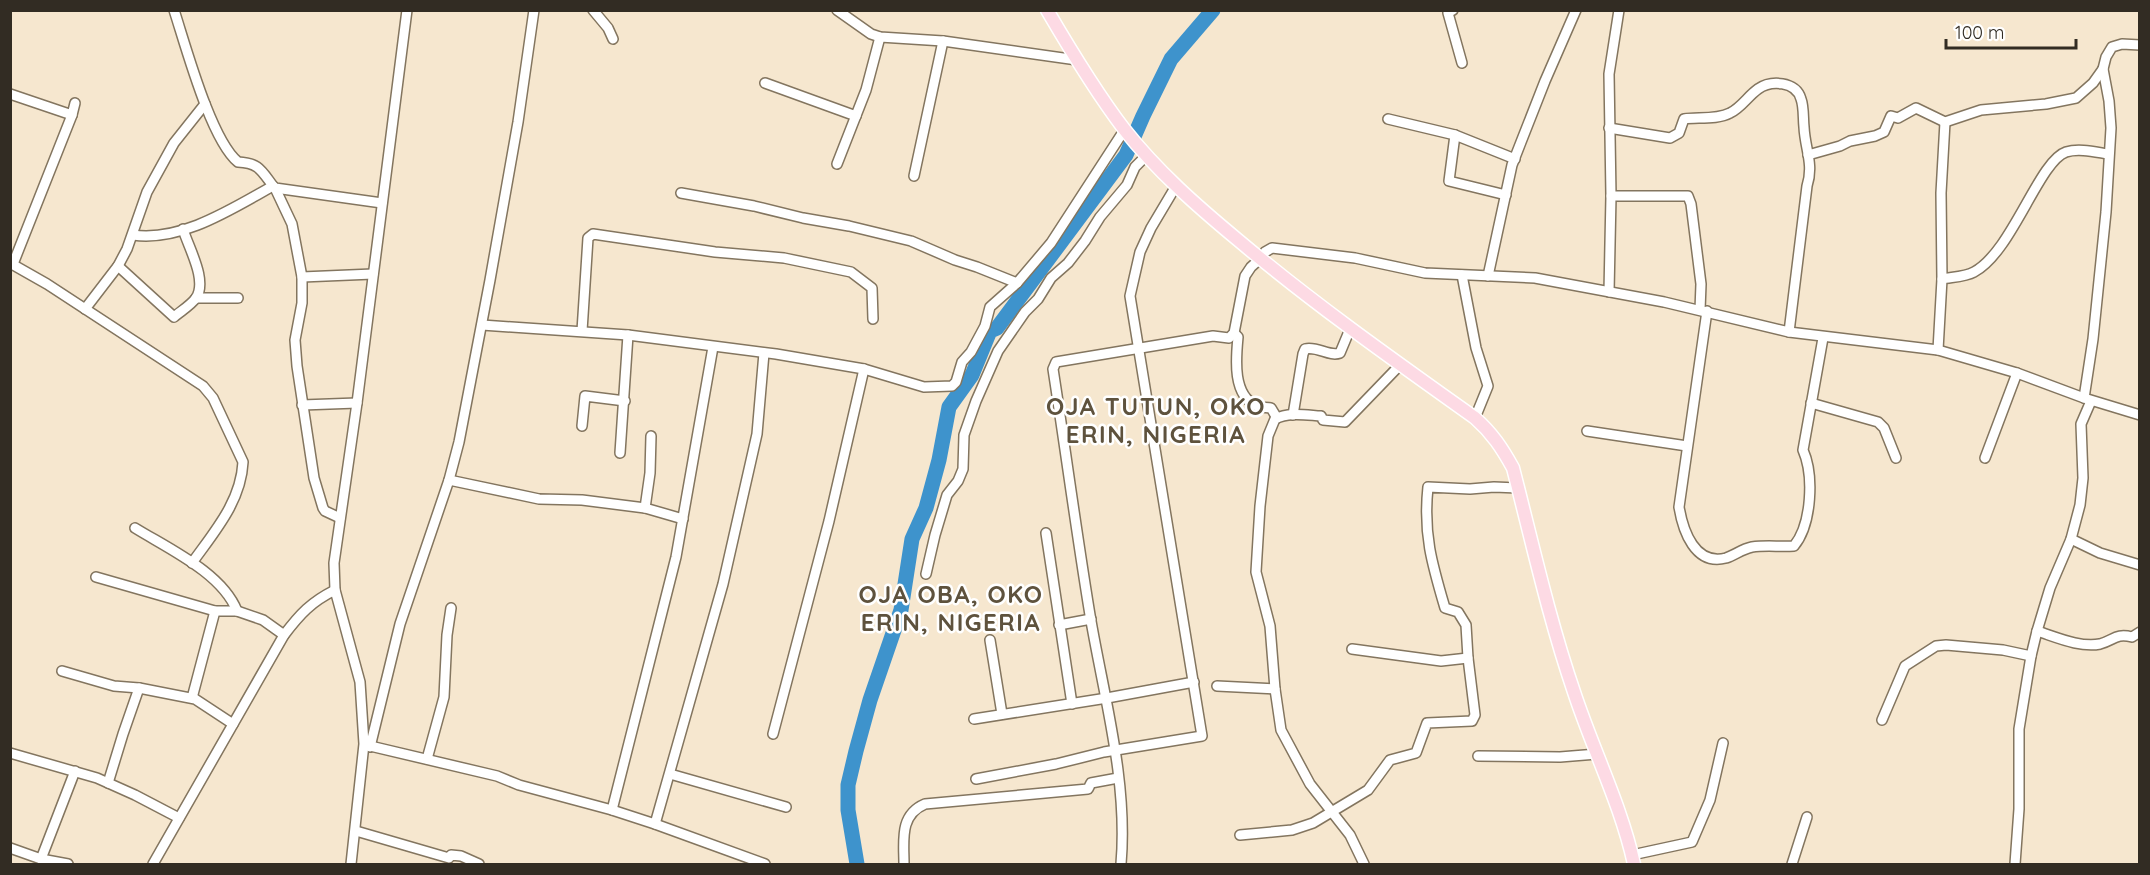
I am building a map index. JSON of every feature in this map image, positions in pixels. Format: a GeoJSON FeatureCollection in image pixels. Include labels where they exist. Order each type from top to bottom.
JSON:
{"type":"FeatureCollection","features":[{"type":"Feature","properties":{"kind":"main road"},"geometry":{"type":"LineString","coordinates":[[1047,10],[1077,60],[1127,132],[1176,186],[1320,308],[1475,418],[1501,444],[1518,488],[1562,655],[1627,832],[1633,860]]}},
{"type":"Feature","properties":{"kind":"street"},"geometry":{"type":"LineString","coordinates":[[174,10],[205,104],[226,148],[238,162],[253,163],[274,187],[292,224],[302,277],[302,303],[295,340],[302,405],[320,501],[325,511],[340,518]]}},
{"type":"Feature","properties":{"kind":"street"},"geometry":{"type":"LineString","coordinates":[[367,746],[360,682],[335,590],[334,562],[357,403],[407,10]]}},
{"type":"Feature","properties":{"kind":"street"},"geometry":{"type":"LineString","coordinates":[[351,864],[367,746],[400,624],[449,480],[459,442],[518,122],[534,10]]}},
{"type":"Feature","properties":{"kind":"street"},"geometry":{"type":"LineString","coordinates":[[593,10],[608,28],[613,39]]}},
{"type":"Feature","properties":{"kind":"street"},"geometry":{"type":"LineString","coordinates":[[837,10],[871,34],[880,37],[944,41],[1077,60]]}},
{"type":"Feature","properties":{"kind":"street"},"geometry":{"type":"LineString","coordinates":[[1453,10],[1448,13],[1462,63]]}},
{"type":"Feature","properties":{"kind":"street"},"geometry":{"type":"LineString","coordinates":[[1488,276],[1515,159],[1576,10]]}},
{"type":"Feature","properties":{"kind":"street"},"geometry":{"type":"LineString","coordinates":[[1609,292],[1611,196],[1609,74],[1619,10]]}},
{"type":"Feature","properties":{"kind":"street"},"geometry":{"type":"LineString","coordinates":[[837,164],[866,90],[880,37]]}},
{"type":"Feature","properties":{"kind":"street"},"geometry":{"type":"LineString","coordinates":[[914,176],[944,41]]}},
{"type":"Feature","properties":{"kind":"street"},"geometry":{"type":"LineString","coordinates":[[1808,155],[1850,141],[1875,136],[1884,132],[1891,116],[1898,118],[1916,108],[1946,122],[1981,110],[2046,104],[2076,98],[2103,69],[2112,47],[2122,44],[2139,45]]}},
{"type":"Feature","properties":{"kind":"street"},"geometry":{"type":"LineString","coordinates":[[2015,864],[2019,809],[2019,729],[2031,656],[2050,588],[2071,539],[2080,505],[2083,478],[2081,424],[2088,400],[2106,212],[2110,128],[2109,101],[2103,69]]}},
{"type":"Feature","properties":{"kind":"street"},"geometry":{"type":"LineString","coordinates":[[765,83],[856,116]]}},
{"type":"Feature","properties":{"kind":"street"},"geometry":{"type":"LineString","coordinates":[[1609,128],[1666,137],[1675,136],[1679,133],[1684,119],[1730,113],[1758,89],[1768,84],[1779,83],[1794,88],[1802,100],[1805,142],[1811,162],[1811,173],[1807,186],[1789,332]]}},
{"type":"Feature","properties":{"kind":"street"},"geometry":{"type":"LineString","coordinates":[[10,93],[72,115]]}},
{"type":"Feature","properties":{"kind":"street"},"geometry":{"type":"LineString","coordinates":[[75,103],[12,263],[202,386],[213,398],[243,462],[243,471],[234,502],[192,563]]}},
{"type":"Feature","properties":{"kind":"street"},"geometry":{"type":"LineString","coordinates":[[85,309],[118,266],[133,235],[147,192],[174,143],[205,104]]}},
{"type":"Feature","properties":{"kind":"street"},"geometry":{"type":"LineString","coordinates":[[1388,119],[1455,135],[1515,159]]}},
{"type":"Feature","properties":{"kind":"street"},"geometry":{"type":"LineString","coordinates":[[1938,350],[1942,279],[1941,193],[1946,122]]}},
{"type":"Feature","properties":{"kind":"street"},"geometry":{"type":"LineString","coordinates":[[482,325],[628,335],[864,369],[924,387],[952,386],[956,382],[960,364],[971,352],[985,326],[990,307],[1017,283],[1050,243],[1127,132]]}},
{"type":"Feature","properties":{"kind":"street"},"geometry":{"type":"LineString","coordinates":[[1455,135],[1449,181],[1506,195]]}},
{"type":"Feature","properties":{"kind":"street"},"geometry":{"type":"LineString","coordinates":[[1942,279],[1972,273],[1986,264],[2013,228],[2054,161],[2065,153],[2076,151],[2108,154]]}},
{"type":"Feature","properties":{"kind":"street"},"geometry":{"type":"LineString","coordinates":[[926,574],[947,495],[958,481],[963,468],[964,435],[998,351],[1025,312],[1038,299],[1051,278],[1068,264],[1100,217],[1127,185],[1135,167],[1147,155]]}},
{"type":"Feature","properties":{"kind":"street"},"geometry":{"type":"LineString","coordinates":[[976,779],[1202,736],[1130,296],[1140,252],[1151,228],[1176,186]]}},
{"type":"Feature","properties":{"kind":"street"},"geometry":{"type":"LineString","coordinates":[[133,235],[162,234],[205,224],[274,187],[382,203]]}},
{"type":"Feature","properties":{"kind":"street"},"geometry":{"type":"LineString","coordinates":[[681,193],[754,206],[911,241],[1017,283]]}},
{"type":"Feature","properties":{"kind":"street"},"geometry":{"type":"LineString","coordinates":[[1611,196],[1688,196],[1703,310],[1679,507],[1686,536],[1704,556],[1714,560],[1723,559],[1750,547],[1794,546],[1798,541],[1805,523],[1809,500],[1808,461],[1803,450],[1822,338]]}},
{"type":"Feature","properties":{"kind":"street"},"geometry":{"type":"LineString","coordinates":[[118,266],[174,317],[196,298],[200,290],[196,260],[186,243],[183,229]]}},
{"type":"Feature","properties":{"kind":"street"},"geometry":{"type":"LineString","coordinates":[[582,331],[588,238],[592,234],[715,252],[784,258],[851,272],[872,288],[873,319]]}},
{"type":"Feature","properties":{"kind":"street"},"geometry":{"type":"LineString","coordinates":[[1121,864],[1116,751],[1091,620],[1053,369],[1056,362],[1213,336],[1229,338],[1234,333],[1245,276],[1265,252],[1272,248],[1297,249],[1355,258],[1425,273],[1535,278],[1703,310],[1822,338],[1938,350],[2018,373],[2088,400],[2139,415]]}},
{"type":"Feature","properties":{"kind":"street"},"geometry":{"type":"LineString","coordinates":[[302,277],[373,274]]}},
{"type":"Feature","properties":{"kind":"street"},"geometry":{"type":"LineString","coordinates":[[1462,275],[1476,348],[1488,386],[1475,418]]}},
{"type":"Feature","properties":{"kind":"street"},"geometry":{"type":"LineString","coordinates":[[196,298],[238,298]]}},
{"type":"Feature","properties":{"kind":"street"},"geometry":{"type":"LineString","coordinates":[[1293,415],[1305,349],[1310,348],[1336,355],[1340,353],[1350,329]]}},
{"type":"Feature","properties":{"kind":"street"},"geometry":{"type":"LineString","coordinates":[[1234,333],[1238,337],[1235,369],[1244,395],[1256,406],[1271,408],[1277,418]]}},
{"type":"Feature","properties":{"kind":"street"},"geometry":{"type":"LineString","coordinates":[[620,453],[628,335]]}},
{"type":"Feature","properties":{"kind":"street"},"geometry":{"type":"LineString","coordinates":[[612,810],[676,557],[713,347]]}},
{"type":"Feature","properties":{"kind":"street"},"geometry":{"type":"LineString","coordinates":[[655,824],[723,584],[754,445],[764,353]]}},
{"type":"Feature","properties":{"kind":"street"},"geometry":{"type":"LineString","coordinates":[[1364,864],[1350,836],[1310,784],[1281,730],[1270,626],[1256,572],[1260,506],[1268,436],[1277,418],[1285,415],[1321,416],[1323,420],[1345,422],[1400,364]]}},
{"type":"Feature","properties":{"kind":"street"},"geometry":{"type":"LineString","coordinates":[[773,734],[829,521],[864,369]]}},
{"type":"Feature","properties":{"kind":"street"},"geometry":{"type":"LineString","coordinates":[[1985,458],[2018,373]]}},
{"type":"Feature","properties":{"kind":"street"},"geometry":{"type":"LineString","coordinates":[[582,426],[585,396],[625,401]]}},
{"type":"Feature","properties":{"kind":"street"},"geometry":{"type":"LineString","coordinates":[[302,405],[357,403]]}},
{"type":"Feature","properties":{"kind":"street"},"geometry":{"type":"LineString","coordinates":[[1811,403],[1878,422],[1884,428],[1896,458]]}},
{"type":"Feature","properties":{"kind":"street"},"geometry":{"type":"LineString","coordinates":[[1587,430],[1687,446]]}},
{"type":"Feature","properties":{"kind":"street"},"geometry":{"type":"LineString","coordinates":[[645,508],[650,472],[651,436]]}},
{"type":"Feature","properties":{"kind":"street"},"geometry":{"type":"LineString","coordinates":[[449,480],[539,499],[582,500],[645,508],[683,519]]}},
{"type":"Feature","properties":{"kind":"street"},"geometry":{"type":"LineString","coordinates":[[1240,835],[1292,830],[1313,823],[1368,790],[1390,760],[1417,752],[1427,723],[1472,721],[1475,715],[1466,625],[1458,612],[1445,608],[1429,555],[1428,487],[1518,488]]}},
{"type":"Feature","properties":{"kind":"street"},"geometry":{"type":"LineString","coordinates":[[135,528],[192,563],[222,585],[232,598],[237,611]]}},
{"type":"Feature","properties":{"kind":"street"},"geometry":{"type":"LineString","coordinates":[[1046,533],[1072,704]]}},
{"type":"Feature","properties":{"kind":"street"},"geometry":{"type":"LineString","coordinates":[[2071,539],[2100,553],[2139,565]]}},
{"type":"Feature","properties":{"kind":"street"},"geometry":{"type":"LineString","coordinates":[[96,577],[215,611],[237,611],[263,620],[284,635]]}},
{"type":"Feature","properties":{"kind":"street"},"geometry":{"type":"LineString","coordinates":[[153,864],[284,635],[309,605],[335,590]]}},
{"type":"Feature","properties":{"kind":"street"},"geometry":{"type":"LineString","coordinates":[[427,759],[444,697],[447,635],[451,608]]}},
{"type":"Feature","properties":{"kind":"street"},"geometry":{"type":"LineString","coordinates":[[192,698],[215,611]]}},
{"type":"Feature","properties":{"kind":"street"},"geometry":{"type":"LineString","coordinates":[[1059,625],[1091,620]]}},
{"type":"Feature","properties":{"kind":"street"},"geometry":{"type":"LineString","coordinates":[[2037,631],[2075,643],[2098,644],[2122,635],[2132,637],[2139,632]]}},
{"type":"Feature","properties":{"kind":"street"},"geometry":{"type":"LineString","coordinates":[[990,640],[1002,714]]}},
{"type":"Feature","properties":{"kind":"street"},"geometry":{"type":"LineString","coordinates":[[1882,720],[1905,666],[1936,646],[2003,650],[2031,656]]}},
{"type":"Feature","properties":{"kind":"street"},"geometry":{"type":"LineString","coordinates":[[1352,649],[1441,660],[1468,658]]}},
{"type":"Feature","properties":{"kind":"street"},"geometry":{"type":"LineString","coordinates":[[62,671],[114,686],[139,688],[192,698],[233,724]]}},
{"type":"Feature","properties":{"kind":"street"},"geometry":{"type":"LineString","coordinates":[[975,719],[1194,682]]}},
{"type":"Feature","properties":{"kind":"street"},"geometry":{"type":"LineString","coordinates":[[1217,686],[1275,689]]}},
{"type":"Feature","properties":{"kind":"street"},"geometry":{"type":"LineString","coordinates":[[108,783],[139,688]]}},
{"type":"Feature","properties":{"kind":"street"},"geometry":{"type":"LineString","coordinates":[[1633,860],[1692,842],[1710,800],[1723,743]]}},
{"type":"Feature","properties":{"kind":"street"},"geometry":{"type":"LineString","coordinates":[[367,746],[497,776],[519,785],[612,810],[765,864]]}},
{"type":"Feature","properties":{"kind":"street"},"geometry":{"type":"LineString","coordinates":[[10,753],[75,771],[108,783],[179,818]]}},
{"type":"Feature","properties":{"kind":"street"},"geometry":{"type":"LineString","coordinates":[[1478,756],[1560,757],[1597,754]]}},
{"type":"Feature","properties":{"kind":"street"},"geometry":{"type":"LineString","coordinates":[[40,859],[75,771]]}},
{"type":"Feature","properties":{"kind":"street"},"geometry":{"type":"LineString","coordinates":[[670,774],[786,807]]}},
{"type":"Feature","properties":{"kind":"street"},"geometry":{"type":"LineString","coordinates":[[904,864],[906,823],[914,809],[925,804],[1088,789],[1090,783],[1118,778]]}},
{"type":"Feature","properties":{"kind":"street"},"geometry":{"type":"LineString","coordinates":[[1792,864],[1807,817]]}},
{"type":"Feature","properties":{"kind":"street"},"geometry":{"type":"LineString","coordinates":[[356,831],[449,858],[451,855],[461,856],[479,864]]}},
{"type":"Feature","properties":{"kind":"street"},"geometry":{"type":"LineString","coordinates":[[10,848],[40,859],[68,864]]}},
{"type":"Feature","properties":{"kind":"waterway"},"geometry":{"type":"LineString","coordinates":[[857,864],[848,810],[848,785],[870,700],[901,610],[912,539],[926,508],[939,460],[949,407],[972,375],[990,331],[997,328],[1126,155],[1171,59],[1213,10]]}},
{"type":"Feature","properties":{"kind":"district","name":"OJA TUTUN, OKO ERIN, NIGERIA"},"geometry":{"type":"Point","coordinates":[1156,420]}},
{"type":"Feature","properties":{"kind":"district","name":"OJA OBA, OKO ERIN, NIGERIA"},"geometry":{"type":"Point","coordinates":[951,608]}}]}
